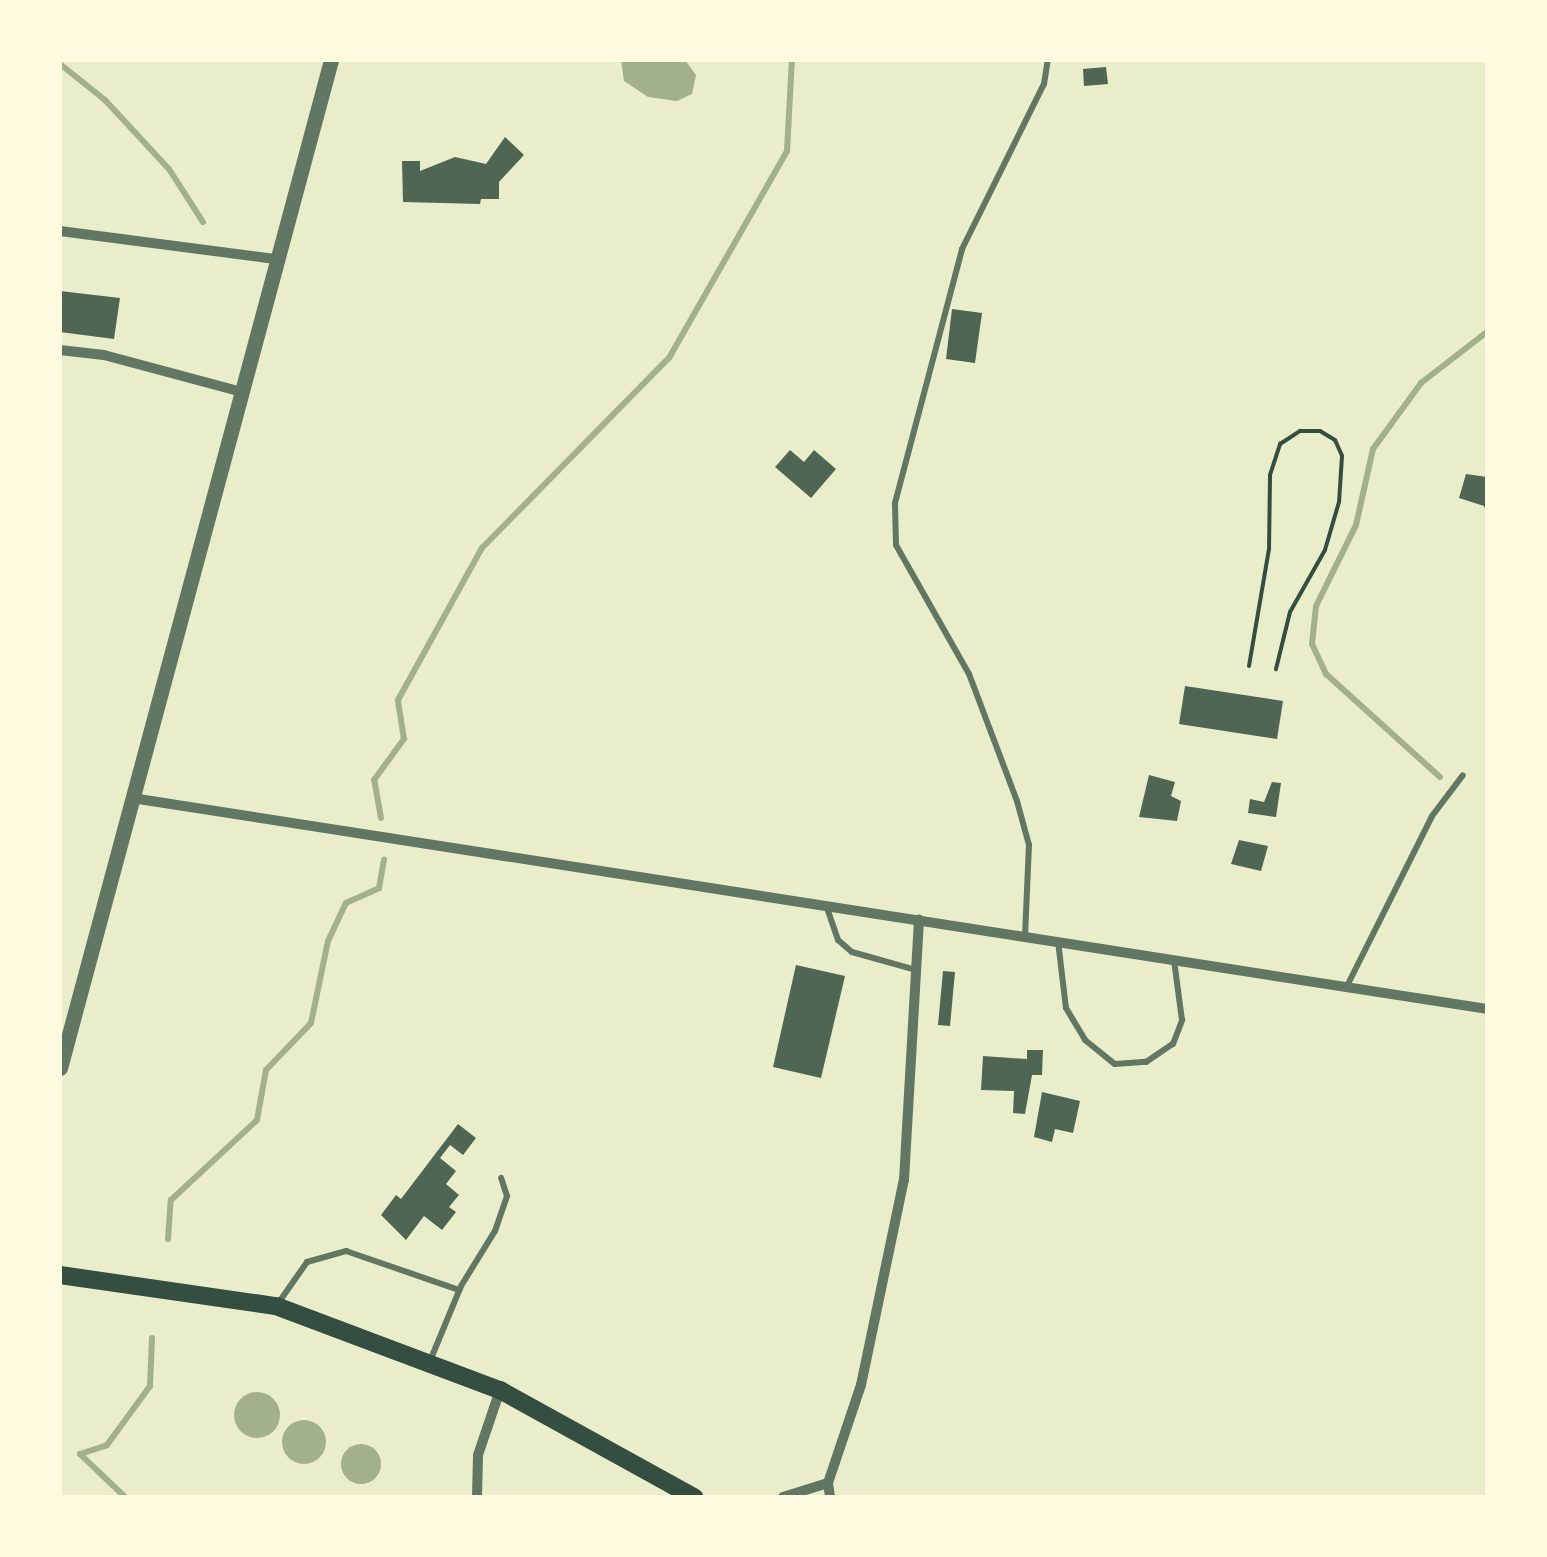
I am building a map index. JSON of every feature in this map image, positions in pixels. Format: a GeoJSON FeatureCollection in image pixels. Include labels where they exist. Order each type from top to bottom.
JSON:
{"type":"FeatureCollection","features":[{"type":"Feature","properties":{"kind":"main road"},"geometry":{"type":"LineString","coordinates":[[60,1274],[276,1306],[500,1390],[694,1497]]}},
{"type":"Feature","properties":{"kind":"street"},"geometry":{"type":"LineString","coordinates":[[60,1068],[238,390],[331,60]]}},
{"type":"Feature","properties":{"kind":"street"},"geometry":{"type":"LineString","coordinates":[[60,231],[277,259]]}},
{"type":"Feature","properties":{"kind":"street"},"geometry":{"type":"LineString","coordinates":[[60,350],[104,354],[238,390]]}},
{"type":"Feature","properties":{"kind":"street"},"geometry":{"type":"LineString","coordinates":[[132,798],[1487,1009]]}},
{"type":"Feature","properties":{"kind":"street"},"geometry":{"type":"LineString","coordinates":[[830,1497],[828,1483],[861,1385],[904,1180],[919,919]]}},
{"type":"Feature","properties":{"kind":"street"},"geometry":{"type":"LineString","coordinates":[[477,1497],[478,1455],[500,1390]]}},
{"type":"Feature","properties":{"kind":"street"},"geometry":{"type":"LineString","coordinates":[[783,1497],[828,1483]]}},
{"type":"Feature","properties":{"kind":"lane"},"geometry":{"type":"LineString","coordinates":[[1025,936],[1029,845],[1017,801],[969,674],[896,545],[895,503],[962,249],[1044,84],[1048,60]]}},
{"type":"Feature","properties":{"kind":"lane"},"geometry":{"type":"LineString","coordinates":[[1346,986],[1432,816],[1464,775]]}},
{"type":"Feature","properties":{"kind":"lane"},"geometry":{"type":"LineString","coordinates":[[826,905],[838,940],[852,952],[918,970]]}},
{"type":"Feature","properties":{"kind":"lane"},"geometry":{"type":"LineString","coordinates":[[1058,940],[1066,1008],[1085,1040],[1114,1064],[1146,1062],[1173,1044],[1182,1020],[1174,958]]}},
{"type":"Feature","properties":{"kind":"lane"},"geometry":{"type":"LineString","coordinates":[[430,1362],[459,1290],[495,1231],[506,1196],[501,1178]]}},
{"type":"Feature","properties":{"kind":"lane"},"geometry":{"type":"LineString","coordinates":[[276,1306],[307,1262],[346,1251],[459,1290]]}},
{"type":"Feature","properties":{"kind":"path"},"geometry":{"type":"LineString","coordinates":[[1249,666],[1269,548],[1270,475],[1280,444],[1300,431],[1320,431],[1335,440],[1342,456],[1339,502],[1326,550],[1290,612],[1276,669]]}},
{"type":"Feature","properties":{"kind":"shaded area"},"geometry":{"type":"Polygon","coordinates":[[[621,60],[685,60],[696,75],[692,94],[677,101],[648,97],[624,81],[621,60]]]}},
{"type":"Feature","properties":{"kind":"shaded area"},"geometry":{"type":"Polygon","coordinates":[[[257,1392],[273,1399],[280,1415],[273,1431],[257,1438],[241,1431],[234,1415],[241,1399],[257,1392]]]}},
{"type":"Feature","properties":{"kind":"shaded area"},"geometry":{"type":"Polygon","coordinates":[[[304,1420],[319,1427],[326,1442],[319,1457],[304,1464],[289,1457],[282,1442],[289,1427],[304,1420]]]}},
{"type":"Feature","properties":{"kind":"shaded area"},"geometry":{"type":"Polygon","coordinates":[[[361,1444],[375,1450],[381,1464],[375,1478],[361,1484],[347,1478],[341,1464],[347,1450],[361,1444]]]}},
{"type":"Feature","properties":{"kind":"building"},"geometry":{"type":"Polygon","coordinates":[[[1106,67],[1108,84],[1084,86],[1083,69],[1106,67]]]}},
{"type":"Feature","properties":{"kind":"building"},"geometry":{"type":"Polygon","coordinates":[[[505,137],[524,155],[499,182],[499,199],[481,199],[480,204],[403,202],[402,161],[420,161],[420,171],[455,157],[486,164],[505,137]]]}},
{"type":"Feature","properties":{"kind":"building"},"geometry":{"type":"Polygon","coordinates":[[[60,291],[120,298],[114,339],[60,332],[60,291]]]}},
{"type":"Feature","properties":{"kind":"building"},"geometry":{"type":"Polygon","coordinates":[[[952,309],[982,313],[975,363],[946,359],[952,309]]]}},
{"type":"Feature","properties":{"kind":"building"},"geometry":{"type":"Polygon","coordinates":[[[790,450],[804,462],[814,450],[836,469],[811,498],[775,467],[790,450]]]}},
{"type":"Feature","properties":{"kind":"building"},"geometry":{"type":"Polygon","coordinates":[[[1466,474],[1487,477],[1487,515],[1484,506],[1459,498],[1466,474]]]}},
{"type":"Feature","properties":{"kind":"building"},"geometry":{"type":"Polygon","coordinates":[[[1185,686],[1283,701],[1277,739],[1179,724],[1185,686]]]}},
{"type":"Feature","properties":{"kind":"building"},"geometry":{"type":"Polygon","coordinates":[[[1149,775],[1175,782],[1171,796],[1181,801],[1177,821],[1139,817],[1149,775]]]}},
{"type":"Feature","properties":{"kind":"building"},"geometry":{"type":"Polygon","coordinates":[[[1272,782],[1281,783],[1276,817],[1248,813],[1250,799],[1264,802],[1272,782]]]}},
{"type":"Feature","properties":{"kind":"building"},"geometry":{"type":"Polygon","coordinates":[[[1239,840],[1268,846],[1261,871],[1231,864],[1239,840]]]}},
{"type":"Feature","properties":{"kind":"building"},"geometry":{"type":"Polygon","coordinates":[[[796,965],[845,976],[821,1078],[773,1067],[796,965]]]}},
{"type":"Feature","properties":{"kind":"building"},"geometry":{"type":"Polygon","coordinates":[[[943,971],[955,972],[950,1026],[938,1025],[943,971]]]}},
{"type":"Feature","properties":{"kind":"building"},"geometry":{"type":"Polygon","coordinates":[[[1027,1050],[1043,1050],[1042,1075],[1032,1075],[1025,1114],[1013,1113],[1014,1091],[981,1090],[983,1056],[1027,1059],[1027,1050]]]}},
{"type":"Feature","properties":{"kind":"building"},"geometry":{"type":"Polygon","coordinates":[[[1042,1092],[1080,1101],[1073,1133],[1055,1129],[1052,1142],[1034,1137],[1042,1092]]]}},
{"type":"Feature","properties":{"kind":"building"},"geometry":{"type":"Polygon","coordinates":[[[458,1124],[476,1138],[463,1155],[450,1145],[440,1158],[456,1171],[446,1184],[459,1195],[449,1207],[456,1212],[442,1230],[424,1216],[406,1240],[381,1215],[396,1195],[401,1199],[458,1124]]]}},
{"type":"Feature","properties":{"kind":"waterway"},"geometry":{"type":"LineString","coordinates":[[381,818],[374,780],[404,739],[398,700],[482,548],[669,358],[787,151],[792,60]]}},
{"type":"Feature","properties":{"kind":"waterway"},"geometry":{"type":"LineString","coordinates":[[60,64],[105,100],[169,169],[203,222]]}},
{"type":"Feature","properties":{"kind":"waterway"},"geometry":{"type":"LineString","coordinates":[[1440,777],[1326,674],[1312,644],[1316,606],[1356,525],[1373,449],[1421,383],[1487,332]]}},
{"type":"Feature","properties":{"kind":"waterway"},"geometry":{"type":"LineString","coordinates":[[168,1239],[171,1200],[257,1120],[266,1070],[311,1023],[328,941],[346,903],[379,888],[384,859]]}},
{"type":"Feature","properties":{"kind":"waterway"},"geometry":{"type":"LineString","coordinates":[[125,1497],[80,1454],[107,1445],[150,1386],[152,1338]]}}]}
